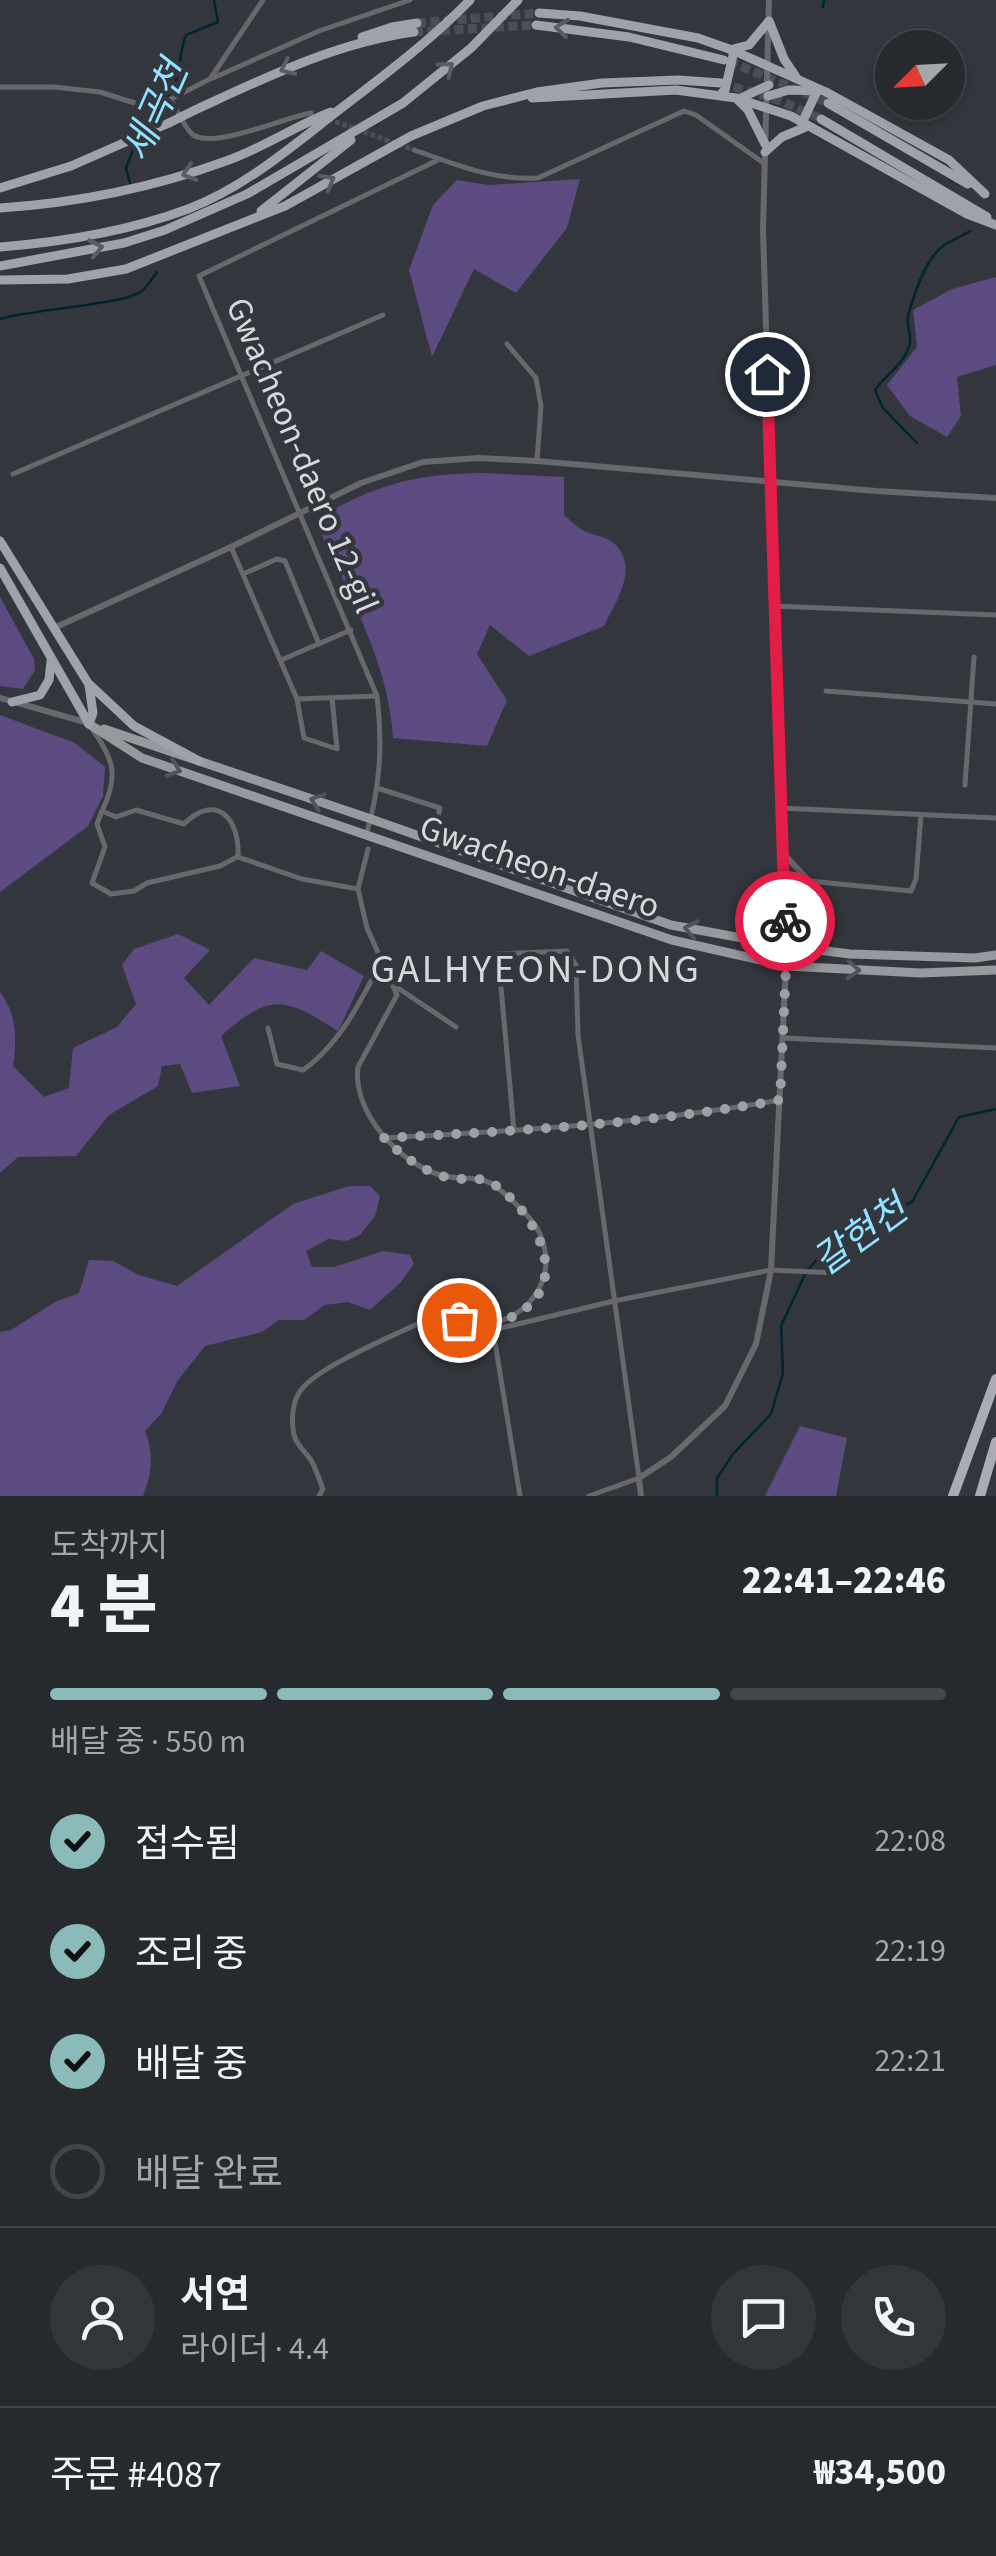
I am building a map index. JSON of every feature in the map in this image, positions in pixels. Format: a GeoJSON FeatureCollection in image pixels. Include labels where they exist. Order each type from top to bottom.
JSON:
{"type":"FeatureCollection","features":[{"type":"Feature","properties":{"kind":"highway"},"geometry":{"type":"LineString","coordinates":[[0,247],[38,244],[127,226],[190,208],[262,170],[381,80],[470,0]]}},
{"type":"Feature","properties":{"kind":"highway"},"geometry":{"type":"LineString","coordinates":[[241,224],[442,72],[518,0]]}},
{"type":"Feature","properties":{"kind":"highway"},"geometry":{"type":"LineString","coordinates":[[539,14],[580,16],[698,38],[733,50],[797,79],[996,200]]}},
{"type":"Feature","properties":{"kind":"highway"},"geometry":{"type":"LineString","coordinates":[[733,50],[749,45],[769,21],[784,59],[797,79]]}},
{"type":"Feature","properties":{"kind":"highway"},"geometry":{"type":"LineString","coordinates":[[536,26],[629,37],[724,60]]}},
{"type":"Feature","properties":{"kind":"highway"},"geometry":{"type":"LineString","coordinates":[[0,188],[72,166],[374,32],[416,27]]}},
{"type":"Feature","properties":{"kind":"highway"},"geometry":{"type":"LineString","coordinates":[[720,96],[725,90],[733,50]]}},
{"type":"Feature","properties":{"kind":"highway"},"geometry":{"type":"LineString","coordinates":[[0,280],[68,279],[126,269],[285,206],[430,127],[510,99],[602,83],[678,80],[721,84]]}},
{"type":"Feature","properties":{"kind":"highway"},"geometry":{"type":"LineString","coordinates":[[510,99],[676,90],[737,98],[789,90],[824,95]]}},
{"type":"Feature","properties":{"kind":"highway"},"geometry":{"type":"LineString","coordinates":[[737,98],[748,110],[765,148],[805,125],[824,95]]}},
{"type":"Feature","properties":{"kind":"highway"},"geometry":{"type":"LineString","coordinates":[[737,98],[768,96],[805,125],[968,214],[996,223]]}},
{"type":"Feature","properties":{"kind":"highway"},"geometry":{"type":"LineString","coordinates":[[0,208],[111,192],[177,176],[228,160],[343,107]]}},
{"type":"Feature","properties":{"kind":"highway"},"geometry":{"type":"LineString","coordinates":[[821,119],[996,223]]}},
{"type":"Feature","properties":{"kind":"highway"},"geometry":{"type":"LineString","coordinates":[[0,266],[124,243],[179,225],[247,194],[368,125]]}},
{"type":"Feature","properties":{"kind":"highway"},"geometry":{"type":"LineString","coordinates":[[0,541],[88,683],[134,726],[199,761]]}},
{"type":"Feature","properties":{"kind":"highway"},"geometry":{"type":"LineString","coordinates":[[0,568],[89,724]]}},
{"type":"Feature","properties":{"kind":"highway"},"geometry":{"type":"LineString","coordinates":[[12,702],[40,694],[52,666],[48,653]]}},
{"type":"Feature","properties":{"kind":"highway"},"geometry":{"type":"LineString","coordinates":[[88,683],[93,712],[89,724]]}},
{"type":"Feature","properties":{"kind":"highway"},"geometry":{"type":"LineString","coordinates":[[953,1496],[996,1379]]}},
{"type":"Feature","properties":{"kind":"highway"},"geometry":{"type":"LineString","coordinates":[[980,1496],[996,1442]]}},
{"type":"Feature","properties":{"kind":"main road","name":"Gwacheon-daero"},"geometry":{"type":"LineString","coordinates":[[89,724],[371,818],[671,925],[850,954],[975,958],[996,955]]}},
{"type":"Feature","properties":{"kind":"main road","name":"Gwacheon-daero"},"geometry":{"type":"LineString","coordinates":[[89,724],[142,758],[672,940],[786,966],[922,973],[996,970]]}},
{"type":"Feature","properties":{"kind":"main road"},"geometry":{"type":"LineString","coordinates":[[142,758],[142,750],[151,746]]}},
{"type":"Feature","properties":{"kind":"street"},"geometry":{"type":"LineString","coordinates":[[210,80],[263,0]]}},
{"type":"Feature","properties":{"kind":"street"},"geometry":{"type":"LineString","coordinates":[[0,87],[100,92],[144,106],[171,100],[320,30],[410,0]]}},
{"type":"Feature","properties":{"kind":"street"},"geometry":{"type":"LineString","coordinates":[[589,1496],[639,1478],[672,1457],[725,1406],[756,1344],[771,1270],[786,946],[769,482],[765,148],[770,0]]}},
{"type":"Feature","properties":{"kind":"street"},"geometry":{"type":"LineString","coordinates":[[224,58],[233,68]]}},
{"type":"Feature","properties":{"kind":"street"},"geometry":{"type":"LineString","coordinates":[[171,100],[192,134],[201,140],[234,136],[288,117],[311,114]]}},
{"type":"Feature","properties":{"kind":"street"},"geometry":{"type":"LineString","coordinates":[[414,150],[493,176],[538,178],[684,111],[696,115],[765,164]]}},
{"type":"Feature","properties":{"kind":"street","name":"Gwacheon-daero 12-gil"},"geometry":{"type":"LineString","coordinates":[[366,836],[378,788],[382,730],[377,696],[199,276],[440,159]]}},
{"type":"Feature","properties":{"kind":"street"},"geometry":{"type":"LineString","coordinates":[[13,474],[382,315]]}},
{"type":"Feature","properties":{"kind":"street"},"geometry":{"type":"LineString","coordinates":[[506,344],[536,378],[540,406],[536,461]]}},
{"type":"Feature","properties":{"kind":"street"},"geometry":{"type":"LineString","coordinates":[[53,628],[361,483],[423,462],[478,458],[536,461],[996,498]]}},
{"type":"Feature","properties":{"kind":"street"},"geometry":{"type":"LineString","coordinates":[[231,547],[297,699],[304,738],[337,749],[332,698]]}},
{"type":"Feature","properties":{"kind":"street"},"geometry":{"type":"LineString","coordinates":[[243,574],[277,560],[285,561],[319,644]]}},
{"type":"Feature","properties":{"kind":"street"},"geometry":{"type":"LineString","coordinates":[[774,606],[996,615]]}},
{"type":"Feature","properties":{"kind":"street"},"geometry":{"type":"LineString","coordinates":[[281,660],[351,630]]}},
{"type":"Feature","properties":{"kind":"street"},"geometry":{"type":"LineString","coordinates":[[965,785],[974,657]]}},
{"type":"Feature","properties":{"kind":"street"},"geometry":{"type":"LineString","coordinates":[[826,691],[996,704]]}},
{"type":"Feature","properties":{"kind":"street"},"geometry":{"type":"LineString","coordinates":[[297,699],[377,696]]}},
{"type":"Feature","properties":{"kind":"street"},"geometry":{"type":"LineString","coordinates":[[0,698],[89,724],[112,758],[112,783],[96,824],[106,847],[92,883],[111,894],[220,866],[238,856],[302,880],[358,889]]}},
{"type":"Feature","properties":{"kind":"street"},"geometry":{"type":"LineString","coordinates":[[378,788],[440,808],[432,840]]}},
{"type":"Feature","properties":{"kind":"street"},"geometry":{"type":"LineString","coordinates":[[781,808],[996,818]]}},
{"type":"Feature","properties":{"kind":"street"},"geometry":{"type":"LineString","coordinates":[[102,811],[116,817],[145,811],[184,824],[192,816],[218,810],[228,814],[236,827],[238,856]]}},
{"type":"Feature","properties":{"kind":"street"},"geometry":{"type":"LineString","coordinates":[[782,852],[808,881],[911,891],[916,879],[921,815]]}},
{"type":"Feature","properties":{"kind":"street"},"geometry":{"type":"LineString","coordinates":[[319,1496],[323,1489],[292,1430],[300,1391],[332,1368],[430,1318],[478,1325],[523,1312],[545,1277],[542,1240],[534,1224],[495,1184],[435,1174],[396,1151],[384,1138],[362,1096],[357,1079],[364,1054],[397,994],[367,928],[358,889],[368,848]]}},
{"type":"Feature","properties":{"kind":"street"},"geometry":{"type":"LineString","coordinates":[[784,917],[808,881]]}},
{"type":"Feature","properties":{"kind":"street"},"geometry":{"type":"LineString","coordinates":[[514,1131],[498,954],[567,950],[576,966],[578,1034],[640,1496]]}},
{"type":"Feature","properties":{"kind":"street"},"geometry":{"type":"LineString","coordinates":[[268,1028],[277,1064],[303,1070],[319,1058],[356,1010],[382,960]]}},
{"type":"Feature","properties":{"kind":"street"},"geometry":{"type":"LineString","coordinates":[[395,986],[456,1027]]}},
{"type":"Feature","properties":{"kind":"street"},"geometry":{"type":"LineString","coordinates":[[783,1038],[996,1048]]}},
{"type":"Feature","properties":{"kind":"street"},"geometry":{"type":"LineString","coordinates":[[384,1138],[591,1127],[780,1100]]}},
{"type":"Feature","properties":{"kind":"street"},"geometry":{"type":"LineString","coordinates":[[520,1496],[492,1330],[614,1300],[771,1270],[836,1273]]}},
{"type":"Feature","properties":{"kind":"shaded area"},"geometry":{"type":"Polygon","coordinates":[[[580,179],[567,228],[516,293],[474,269],[432,357],[409,270],[433,205],[457,180],[489,185],[580,179]]]}},
{"type":"Feature","properties":{"kind":"shaded area"},"geometry":{"type":"Polygon","coordinates":[[[996,277],[996,365],[957,377],[961,416],[947,437],[910,416],[887,385],[917,347],[913,310],[952,289],[996,277]]]}},
{"type":"Feature","properties":{"kind":"shaded area"},"geometry":{"type":"Polygon","coordinates":[[[484,473],[564,477],[564,515],[582,530],[611,541],[620,550],[625,560],[624,583],[604,626],[529,656],[490,625],[477,654],[507,700],[487,746],[393,738],[390,709],[375,654],[315,520],[396,483],[484,473]]]}},
{"type":"Feature","properties":{"kind":"shaded area"},"geometry":{"type":"Polygon","coordinates":[[[0,597],[34,659],[35,670],[23,689],[0,686],[0,597]]]}},
{"type":"Feature","properties":{"kind":"shaded area"},"geometry":{"type":"Polygon","coordinates":[[[0,715],[75,743],[105,767],[103,796],[88,826],[0,892],[0,715]]]}},
{"type":"Feature","properties":{"kind":"shaded area"},"geometry":{"type":"Polygon","coordinates":[[[178,934],[210,950],[184,978],[209,1005],[254,958],[307,970],[321,951],[364,976],[338,1031],[304,1011],[278,1004],[253,1012],[221,1036],[240,1086],[192,1093],[180,1064],[162,1066],[158,1086],[109,1115],[76,1156],[18,1157],[0,1173],[0,992],[14,1027],[13,1066],[44,1097],[69,1088],[73,1048],[117,1027],[136,1004],[122,965],[134,949],[178,934]]]}},
{"type":"Feature","properties":{"kind":"shaded area"},"geometry":{"type":"Polygon","coordinates":[[[349,1186],[370,1186],[380,1196],[375,1216],[360,1235],[347,1241],[328,1239],[306,1251],[312,1267],[334,1267],[383,1251],[410,1255],[414,1264],[400,1283],[370,1310],[348,1302],[325,1305],[304,1320],[279,1320],[262,1332],[205,1346],[178,1380],[161,1414],[145,1431],[151,1464],[143,1496],[0,1496],[0,1332],[11,1330],[55,1302],[79,1293],[89,1260],[113,1261],[139,1275],[177,1286],[293,1204],[349,1186]]]}},
{"type":"Feature","properties":{"kind":"shaded area"},"geometry":{"type":"Polygon","coordinates":[[[800,1426],[847,1438],[836,1496],[765,1496],[800,1426]]]}},
{"type":"Feature","properties":{"kind":"waterway","name":"세곡천"},"geometry":{"type":"LineString","coordinates":[[166,99],[175,82],[186,35],[218,22],[214,0]]}},
{"type":"Feature","properties":{"kind":"waterway"},"geometry":{"type":"LineString","coordinates":[[823,7],[824,0]]}},
{"type":"Feature","properties":{"kind":"waterway","name":"세곡천"},"geometry":{"type":"LineString","coordinates":[[143,131],[161,105]]}},
{"type":"Feature","properties":{"kind":"waterway","name":"세곡천"},"geometry":{"type":"LineString","coordinates":[[130,183],[126,168],[136,142]]}},
{"type":"Feature","properties":{"kind":"waterway"},"geometry":{"type":"LineString","coordinates":[[917,443],[883,408],[875,390],[909,347],[908,316],[931,259],[943,246],[970,231]]}},
{"type":"Feature","properties":{"kind":"waterway","name":"세곡천"},"geometry":{"type":"LineString","coordinates":[[0,319],[132,296],[144,289],[157,272]]}},
{"type":"Feature","properties":{"kind":"waterway","name":"갈현천"},"geometry":{"type":"LineString","coordinates":[[717,1496],[717,1478],[733,1454],[771,1414],[783,1373],[781,1326],[806,1272],[827,1248],[859,1227],[912,1202],[959,1117],[996,1109]]}},
{"type":"Feature","properties":{"kind":"tunnel"},"geometry":{"type":"LineString","coordinates":[[417,23],[539,13]]}},
{"type":"Feature","properties":{"kind":"tunnel"},"geometry":{"type":"LineString","coordinates":[[414,32],[536,25]]}},
{"type":"Feature","properties":{"kind":"tunnel"},"geometry":{"type":"LineString","coordinates":[[729,61],[828,103]]}},
{"type":"Feature","properties":{"kind":"tunnel"},"geometry":{"type":"LineString","coordinates":[[721,83],[781,101],[821,119]]}},
{"type":"Feature","properties":{"kind":"tunnel"},"geometry":{"type":"LineString","coordinates":[[328,119],[414,150]]}},
{"type":"Feature","properties":{"kind":"way so far"},"geometry":{"type":"LineString","coordinates":[[459,1320],[478,1325],[523,1312],[545,1277],[542,1240],[534,1224],[495,1184],[435,1174],[396,1151],[384,1138],[591,1127],[780,1100],[785,921]]}},
{"type":"Feature","properties":{"kind":"district","name":"GALHYEON-DONG"},"geometry":{"type":"Point","coordinates":[536,968]}},
{"type":"Feature","properties":{"kind":"route"},"geometry":{"type":"LineString","coordinates":[[767,374],[785,921]]}}]}
